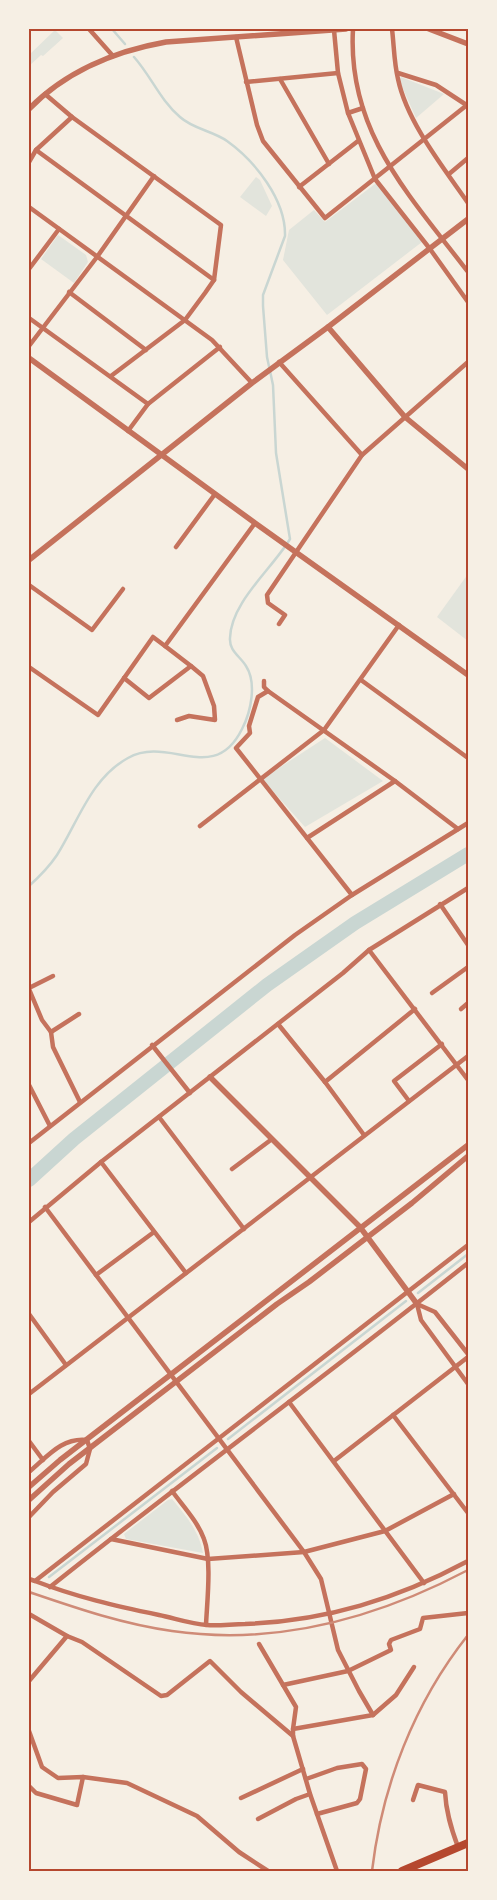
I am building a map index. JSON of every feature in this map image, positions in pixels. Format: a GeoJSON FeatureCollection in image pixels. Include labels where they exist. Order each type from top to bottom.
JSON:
{"type":"FeatureCollection","features":[{"type":"Feature","properties":{"kind":"highway"},"geometry":{"type":"LineString","coordinates":[[402,1871],[468,1843]]}},
{"type":"Feature","properties":{"kind":"street"},"geometry":{"type":"LineString","coordinates":[[89,29],[113,56]]}},
{"type":"Feature","properties":{"kind":"street"},"geometry":{"type":"LineString","coordinates":[[29,109],[45,94],[72,76],[113,56],[138,47],[166,42],[346,29]]}},
{"type":"Feature","properties":{"kind":"street"},"geometry":{"type":"LineString","coordinates":[[353,29],[354,74],[372,136],[390,168],[468,272]]}},
{"type":"Feature","properties":{"kind":"street"},"geometry":{"type":"LineString","coordinates":[[392,29],[397,77],[408,108],[426,140],[468,203]]}},
{"type":"Feature","properties":{"kind":"street"},"geometry":{"type":"LineString","coordinates":[[429,29],[468,44]]}},
{"type":"Feature","properties":{"kind":"street"},"geometry":{"type":"LineString","coordinates":[[334,30],[338,73],[348,114],[375,179],[430,249],[468,302]]}},
{"type":"Feature","properties":{"kind":"street"},"geometry":{"type":"LineString","coordinates":[[236,37],[257,125],[263,141],[325,218],[468,106],[436,85],[398,73]]}},
{"type":"Feature","properties":{"kind":"street"},"geometry":{"type":"LineString","coordinates":[[246,82],[338,73]]}},
{"type":"Feature","properties":{"kind":"street"},"geometry":{"type":"LineString","coordinates":[[280,79],[329,164]]}},
{"type":"Feature","properties":{"kind":"street"},"geometry":{"type":"LineString","coordinates":[[45,94],[72,117],[221,225],[214,280],[185,320],[111,376]]}},
{"type":"Feature","properties":{"kind":"street"},"geometry":{"type":"LineString","coordinates":[[348,114],[363,108]]}},
{"type":"Feature","properties":{"kind":"street"},"geometry":{"type":"LineString","coordinates":[[29,162],[36,150],[72,117]]}},
{"type":"Feature","properties":{"kind":"street"},"geometry":{"type":"LineString","coordinates":[[299,187],[358,141]]}},
{"type":"Feature","properties":{"kind":"street"},"geometry":{"type":"LineString","coordinates":[[36,150],[214,280]]}},
{"type":"Feature","properties":{"kind":"street"},"geometry":{"type":"LineString","coordinates":[[449,174],[468,158]]}},
{"type":"Feature","properties":{"kind":"street"},"geometry":{"type":"LineString","coordinates":[[29,346],[97,257],[154,176]]}},
{"type":"Feature","properties":{"kind":"street"},"geometry":{"type":"LineString","coordinates":[[29,207],[220,347],[252,383]]}},
{"type":"Feature","properties":{"kind":"street"},"geometry":{"type":"LineString","coordinates":[[29,559],[252,383],[468,219]]}},
{"type":"Feature","properties":{"kind":"street"},"geometry":{"type":"LineString","coordinates":[[30,266],[59,229]]}},
{"type":"Feature","properties":{"kind":"street"},"geometry":{"type":"LineString","coordinates":[[69,292],[146,350]]}},
{"type":"Feature","properties":{"kind":"street"},"geometry":{"type":"LineString","coordinates":[[29,318],[148,404]]}},
{"type":"Feature","properties":{"kind":"street"},"geometry":{"type":"LineString","coordinates":[[328,327],[405,417],[468,469]]}},
{"type":"Feature","properties":{"kind":"street"},"geometry":{"type":"LineString","coordinates":[[128,431],[148,404],[220,347]]}},
{"type":"Feature","properties":{"kind":"street"},"geometry":{"type":"LineString","coordinates":[[29,358],[468,675]]}},
{"type":"Feature","properties":{"kind":"street"},"geometry":{"type":"LineString","coordinates":[[278,624],[285,615],[268,603],[267,594],[362,455],[468,362]]}},
{"type":"Feature","properties":{"kind":"street"},"geometry":{"type":"LineString","coordinates":[[277,364],[362,455]]}},
{"type":"Feature","properties":{"kind":"street"},"geometry":{"type":"LineString","coordinates":[[176,547],[215,494]]}},
{"type":"Feature","properties":{"kind":"street"},"geometry":{"type":"LineString","coordinates":[[165,646],[255,523]]}},
{"type":"Feature","properties":{"kind":"street"},"geometry":{"type":"LineString","coordinates":[[29,585],[92,630],[123,589]]}},
{"type":"Feature","properties":{"kind":"street"},"geometry":{"type":"LineString","coordinates":[[200,826],[324,730],[399,626]]}},
{"type":"Feature","properties":{"kind":"street"},"geometry":{"type":"LineString","coordinates":[[29,667],[98,715],[153,637],[203,676],[214,706],[215,720],[189,716],[177,720]]}},
{"type":"Feature","properties":{"kind":"street"},"geometry":{"type":"LineString","coordinates":[[124,678],[149,698],[191,666]]}},
{"type":"Feature","properties":{"kind":"street"},"geometry":{"type":"LineString","coordinates":[[361,680],[468,758]]}},
{"type":"Feature","properties":{"kind":"street"},"geometry":{"type":"LineString","coordinates":[[264,681],[264,687],[268,691],[395,781],[458,829]]}},
{"type":"Feature","properties":{"kind":"street"},"geometry":{"type":"LineString","coordinates":[[268,691],[258,697],[249,726],[250,733],[236,748],[352,895]]}},
{"type":"Feature","properties":{"kind":"street"},"geometry":{"type":"LineString","coordinates":[[307,838],[395,781]]}},
{"type":"Feature","properties":{"kind":"street"},"geometry":{"type":"LineString","coordinates":[[29,1143],[154,1047],[295,934],[352,895],[468,824]]}},
{"type":"Feature","properties":{"kind":"street"},"geometry":{"type":"LineString","coordinates":[[29,1222],[101,1162],[343,973],[369,950],[468,888]]}},
{"type":"Feature","properties":{"kind":"street"},"geometry":{"type":"LineString","coordinates":[[440,904],[468,945]]}},
{"type":"Feature","properties":{"kind":"street"},"geometry":{"type":"LineString","coordinates":[[369,950],[468,1080]]}},
{"type":"Feature","properties":{"kind":"street"},"geometry":{"type":"LineString","coordinates":[[432,993],[468,967]]}},
{"type":"Feature","properties":{"kind":"street"},"geometry":{"type":"LineString","coordinates":[[53,976],[29,989],[42,1020],[51,1032],[53,1047],[80,1102]]}},
{"type":"Feature","properties":{"kind":"street"},"geometry":{"type":"LineString","coordinates":[[461,1009],[468,1003]]}},
{"type":"Feature","properties":{"kind":"street"},"geometry":{"type":"LineString","coordinates":[[325,1082],[415,1009]]}},
{"type":"Feature","properties":{"kind":"street"},"geometry":{"type":"LineString","coordinates":[[51,1032],[79,1014]]}},
{"type":"Feature","properties":{"kind":"street"},"geometry":{"type":"LineString","coordinates":[[278,1024],[325,1082],[364,1135]]}},
{"type":"Feature","properties":{"kind":"street"},"geometry":{"type":"LineString","coordinates":[[409,1101],[394,1081],[442,1044]]}},
{"type":"Feature","properties":{"kind":"street"},"geometry":{"type":"LineString","coordinates":[[154,1047],[190,1093]]}},
{"type":"Feature","properties":{"kind":"street"},"geometry":{"type":"LineString","coordinates":[[29,1394],[468,1056]]}},
{"type":"Feature","properties":{"kind":"street"},"geometry":{"type":"LineString","coordinates":[[210,1077],[368,1236],[417,1304],[421,1320],[468,1384]]}},
{"type":"Feature","properties":{"kind":"street"},"geometry":{"type":"LineString","coordinates":[[29,1085],[50,1126]]}},
{"type":"Feature","properties":{"kind":"street"},"geometry":{"type":"LineString","coordinates":[[159,1117],[244,1229]]}},
{"type":"Feature","properties":{"kind":"street"},"geometry":{"type":"LineString","coordinates":[[232,1169],[272,1139]]}},
{"type":"Feature","properties":{"kind":"street"},"geometry":{"type":"LineString","coordinates":[[29,1487],[171,1374],[468,1145]]}},
{"type":"Feature","properties":{"kind":"street"},"geometry":{"type":"LineString","coordinates":[[29,1500],[51,1479],[90,1448],[277,1304],[310,1282],[468,1156]]}},
{"type":"Feature","properties":{"kind":"street"},"geometry":{"type":"LineString","coordinates":[[101,1162],[186,1273]]}},
{"type":"Feature","properties":{"kind":"street"},"geometry":{"type":"LineString","coordinates":[[45,1207],[304,1552],[321,1579],[338,1650],[374,1715]]}},
{"type":"Feature","properties":{"kind":"street"},"geometry":{"type":"LineString","coordinates":[[96,1275],[154,1232]]}},
{"type":"Feature","properties":{"kind":"street"},"geometry":{"type":"LineString","coordinates":[[35,1581],[468,1245]]}},
{"type":"Feature","properties":{"kind":"street"},"geometry":{"type":"LineString","coordinates":[[50,1587],[468,1264]]}},
{"type":"Feature","properties":{"kind":"street"},"geometry":{"type":"LineString","coordinates":[[334,1461],[468,1356],[435,1312],[417,1304]]}},
{"type":"Feature","properties":{"kind":"street"},"geometry":{"type":"LineString","coordinates":[[29,1314],[66,1365]]}},
{"type":"Feature","properties":{"kind":"street"},"geometry":{"type":"LineString","coordinates":[[289,1402],[424,1583]]}},
{"type":"Feature","properties":{"kind":"street"},"geometry":{"type":"LineString","coordinates":[[393,1415],[468,1513]]}},
{"type":"Feature","properties":{"kind":"street"},"geometry":{"type":"LineString","coordinates":[[29,1472],[64,1443],[76,1439],[87,1440]]}},
{"type":"Feature","properties":{"kind":"street"},"geometry":{"type":"LineString","coordinates":[[29,1517],[53,1492],[86,1464],[90,1448],[87,1440]]}},
{"type":"Feature","properties":{"kind":"street"},"geometry":{"type":"LineString","coordinates":[[29,1441],[43,1460]]}},
{"type":"Feature","properties":{"kind":"street"},"geometry":{"type":"LineString","coordinates":[[172,1491],[195,1522],[205,1540],[208,1559],[206,1625]]}},
{"type":"Feature","properties":{"kind":"street"},"geometry":{"type":"LineString","coordinates":[[111,1539],[208,1559],[304,1552],[385,1531],[454,1494]]}},
{"type":"Feature","properties":{"kind":"street"},"geometry":{"type":"LineString","coordinates":[[29,1579],[108,1605],[206,1625],[272,1623],[329,1615],[386,1599],[468,1561]]}},
{"type":"Feature","properties":{"kind":"street"},"geometry":{"type":"LineString","coordinates":[[283,1685],[348,1671],[391,1650],[388,1644],[390,1640],[420,1629],[423,1618],[468,1613]]}},
{"type":"Feature","properties":{"kind":"street"},"geometry":{"type":"LineString","coordinates":[[29,1614],[67,1636],[82,1642],[161,1696],[166,1695],[210,1661],[241,1692],[293,1736]]}},
{"type":"Feature","properties":{"kind":"street"},"geometry":{"type":"LineString","coordinates":[[29,1681],[67,1636]]}},
{"type":"Feature","properties":{"kind":"street"},"geometry":{"type":"LineString","coordinates":[[259,1644],[296,1707],[293,1736],[310,1794],[337,1871]]}},
{"type":"Feature","properties":{"kind":"street"},"geometry":{"type":"LineString","coordinates":[[293,1729],[374,1715],[396,1695],[414,1667]]}},
{"type":"Feature","properties":{"kind":"street"},"geometry":{"type":"LineString","coordinates":[[29,1731],[42,1766],[58,1778],[83,1777],[128,1783],[197,1816],[239,1852],[268,1871]]}},
{"type":"Feature","properties":{"kind":"street"},"geometry":{"type":"LineString","coordinates":[[306,1779],[337,1768],[362,1764],[366,1769],[360,1799],[357,1803],[317,1814]]}},
{"type":"Feature","properties":{"kind":"street"},"geometry":{"type":"LineString","coordinates":[[240,1798],[303,1769]]}},
{"type":"Feature","properties":{"kind":"street"},"geometry":{"type":"LineString","coordinates":[[29,1786],[36,1793],[77,1805],[83,1777]]}},
{"type":"Feature","properties":{"kind":"street"},"geometry":{"type":"LineString","coordinates":[[413,1800],[418,1785],[445,1792],[449,1821],[458,1847]]}},
{"type":"Feature","properties":{"kind":"street"},"geometry":{"type":"LineString","coordinates":[[258,1819],[296,1799],[310,1794]]}},
{"type":"Feature","properties":{"kind":"shaded area"},"geometry":{"type":"Polygon","coordinates":[[[55,30],[63,38],[29,66],[29,55],[55,30]]]}},
{"type":"Feature","properties":{"kind":"shaded area"},"geometry":{"type":"Polygon","coordinates":[[[401,77],[444,94],[416,118],[399,80],[401,77]]]}},
{"type":"Feature","properties":{"kind":"shaded area"},"geometry":{"type":"Polygon","coordinates":[[[256,177],[260,180],[272,206],[266,216],[240,197],[256,177]]]}},
{"type":"Feature","properties":{"kind":"shaded area"},"geometry":{"type":"Polygon","coordinates":[[[375,184],[378,184],[422,242],[327,315],[283,260],[289,230],[314,210],[325,222],[375,184]]]}},
{"type":"Feature","properties":{"kind":"shaded area"},"geometry":{"type":"Polygon","coordinates":[[[58,235],[86,255],[88,262],[74,283],[41,259],[58,235]]]}},
{"type":"Feature","properties":{"kind":"shaded area"},"geometry":{"type":"Polygon","coordinates":[[[468,574],[468,641],[437,617],[468,574]]]}},
{"type":"Feature","properties":{"kind":"shaded area"},"geometry":{"type":"Polygon","coordinates":[[[325,738],[383,781],[305,827],[262,779],[325,738]]]}},
{"type":"Feature","properties":{"kind":"shaded area"},"geometry":{"type":"Polygon","coordinates":[[[172,1499],[195,1531],[203,1553],[126,1539],[124,1534],[168,1500],[172,1499]]]}},
{"type":"Feature","properties":{"kind":"waterway"},"geometry":{"type":"LineString","coordinates":[[112,29],[125,44]]}},
{"type":"Feature","properties":{"kind":"waterway"},"geometry":{"type":"LineString","coordinates":[[29,886],[54,859],[86,802],[104,777],[115,767],[128,758],[144,752],[204,757],[218,754],[231,746],[242,729],[252,698],[249,673],[230,643],[232,625],[245,599],[290,539],[276,453],[273,385],[267,357],[263,306],[263,295],[285,236],[284,222],[280,209],[267,182],[248,159],[227,141],[180,117],[161,96],[134,57]]}},
{"type":"Feature","properties":{"kind":"waterway"},"geometry":{"type":"LineString","coordinates":[[29,1180],[74,1139],[267,985],[355,923],[468,854]]}},
{"type":"Feature","properties":{"kind":"waterway"},"geometry":{"type":"LineString","coordinates":[[418,1293],[468,1254]]}},
{"type":"Feature","properties":{"kind":"waterway"},"geometry":{"type":"LineString","coordinates":[[228,1439],[406,1301]]}},
{"type":"Feature","properties":{"kind":"waterway"},"geometry":{"type":"LineString","coordinates":[[49,1577],[217,1448]]}},
{"type":"Feature","properties":{"kind":"railway"},"geometry":{"type":"LineString","coordinates":[[29,1592],[99,1615],[153,1628],[211,1635],[249,1635],[287,1631],[362,1614],[398,1602],[468,1570]]}},
{"type":"Feature","properties":{"kind":"railway"},"geometry":{"type":"LineString","coordinates":[[372,1871],[384,1808],[404,1747],[432,1689],[468,1635]]}}]}
